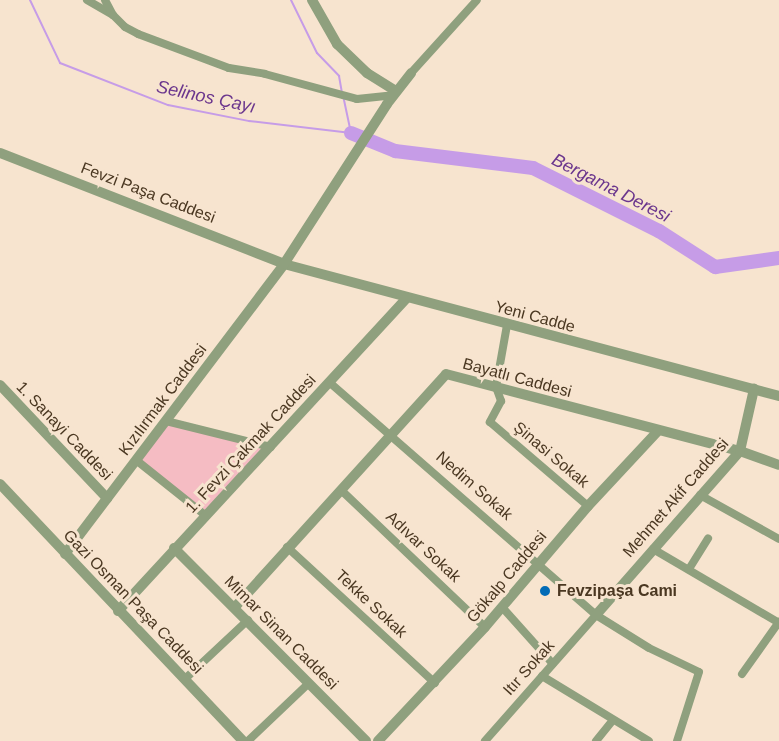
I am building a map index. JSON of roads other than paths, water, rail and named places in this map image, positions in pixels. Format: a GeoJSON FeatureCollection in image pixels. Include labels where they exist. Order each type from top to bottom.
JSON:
{"type":"FeatureCollection","features":[{"type":"Feature","properties":{"kind":"street"},"geometry":{"type":"LineString","coordinates":[[87,0],[113,15],[125,27],[154,42],[190,52],[229,68],[265,74],[357,99],[392,97]]}},
{"type":"Feature","properties":{"kind":"street"},"geometry":{"type":"LineString","coordinates":[[105,0],[113,15]]}},
{"type":"Feature","properties":{"kind":"street"},"geometry":{"type":"LineString","coordinates":[[312,0],[337,44],[392,97]]}},
{"type":"Feature","properties":{"kind":"street"},"geometry":{"type":"LineString","coordinates":[[411,73],[477,0]]}},
{"type":"Feature","properties":{"kind":"street","name":"Kızılırmak Caddesi"},"geometry":{"type":"LineString","coordinates":[[65,554],[284,264],[392,97],[411,73]]}},
{"type":"Feature","properties":{"kind":"street","name":"Fevzi Paşa Caddesi"},"geometry":{"type":"LineString","coordinates":[[0,153],[284,264]]}},
{"type":"Feature","properties":{"kind":"street","name":"Yeni Cadde"},"geometry":{"type":"LineString","coordinates":[[284,264],[779,396]]}},
{"type":"Feature","properties":{"kind":"street","name":"1. Fevzi Çakmak Caddesi"},"geometry":{"type":"LineString","coordinates":[[118,611],[407,298]]}},
{"type":"Feature","properties":{"kind":"street","name":"Şinasi Sokak"},"geometry":{"type":"LineString","coordinates":[[507,325],[496,387],[501,401],[490,422],[588,506]]}},
{"type":"Feature","properties":{"kind":"street","name":"Bayatlı Caddesi"},"geometry":{"type":"LineString","coordinates":[[235,607],[446,374],[657,432],[740,451],[779,465]]}},
{"type":"Feature","properties":{"kind":"street","name":"Nedim Sokak"},"geometry":{"type":"LineString","coordinates":[[329,382],[596,615],[649,648],[699,672],[677,741]]}},
{"type":"Feature","properties":{"kind":"street","name":"1. Sanayi Caddesi"},"geometry":{"type":"LineString","coordinates":[[0,385],[107,498]]}},
{"type":"Feature","properties":{"kind":"street","name":"Mehmet Akif Caddesi"},"geometry":{"type":"LineString","coordinates":[[596,615],[740,451],[754,389]]}},
{"type":"Feature","properties":{"kind":"street"},"geometry":{"type":"LineString","coordinates":[[166,421],[271,447]]}},
{"type":"Feature","properties":{"kind":"street","name":"Gökalp Caddesi"},"geometry":{"type":"LineString","coordinates":[[378,741],[435,683],[538,562],[657,432]]}},
{"type":"Feature","properties":{"kind":"street"},"geometry":{"type":"LineString","coordinates":[[136,460],[205,515]]}},
{"type":"Feature","properties":{"kind":"street","name":"Gazi Osman Paşa Caddesi"},"geometry":{"type":"LineString","coordinates":[[0,484],[118,611],[186,678],[243,741]]}},
{"type":"Feature","properties":{"kind":"street","name":"Adıvar Sokak"},"geometry":{"type":"LineString","coordinates":[[340,490],[485,627]]}},
{"type":"Feature","properties":{"kind":"street"},"geometry":{"type":"LineString","coordinates":[[700,495],[779,539]]}},
{"type":"Feature","properties":{"kind":"street"},"geometry":{"type":"LineString","coordinates":[[689,570],[708,539]]}},
{"type":"Feature","properties":{"kind":"street","name":"Tekke Sokak"},"geometry":{"type":"LineString","coordinates":[[287,547],[435,683]]}},
{"type":"Feature","properties":{"kind":"street","name":"Mimar Sinan Caddesi"},"geometry":{"type":"LineString","coordinates":[[174,548],[366,741]]}},
{"type":"Feature","properties":{"kind":"street"},"geometry":{"type":"LineString","coordinates":[[653,549],[779,623],[742,674]]}},
{"type":"Feature","properties":{"kind":"street"},"geometry":{"type":"LineString","coordinates":[[502,607],[553,664]]}},
{"type":"Feature","properties":{"kind":"street","name":"Itır Sokak"},"geometry":{"type":"LineString","coordinates":[[484,741],[596,615]]}},
{"type":"Feature","properties":{"kind":"street"},"geometry":{"type":"LineString","coordinates":[[186,678],[248,620]]}},
{"type":"Feature","properties":{"kind":"street"},"geometry":{"type":"LineString","coordinates":[[542,676],[649,741]]}},
{"type":"Feature","properties":{"kind":"street"},"geometry":{"type":"LineString","coordinates":[[248,741],[309,683]]}},
{"type":"Feature","properties":{"kind":"street"},"geometry":{"type":"LineString","coordinates":[[596,741],[613,720]]}},
{"type":"Feature","properties":{"kind":"waterway","name":"Selinos Çayı"},"geometry":{"type":"LineString","coordinates":[[30,0],[60,63],[168,105],[249,121],[351,133],[344,99]]}},
{"type":"Feature","properties":{"kind":"waterway"},"geometry":{"type":"LineString","coordinates":[[291,0],[317,53],[339,76],[342,93]]}},
{"type":"Feature","properties":{"kind":"waterway","name":"Bergama Deresi"},"geometry":{"type":"LineString","coordinates":[[351,133],[395,151],[533,168],[659,231],[715,267],[779,258]]}},
{"type":"Feature","properties":{"kind":"place","name":"Fevzipaşa Cami"},"geometry":{"type":"Point","coordinates":[545,591]}}]}
